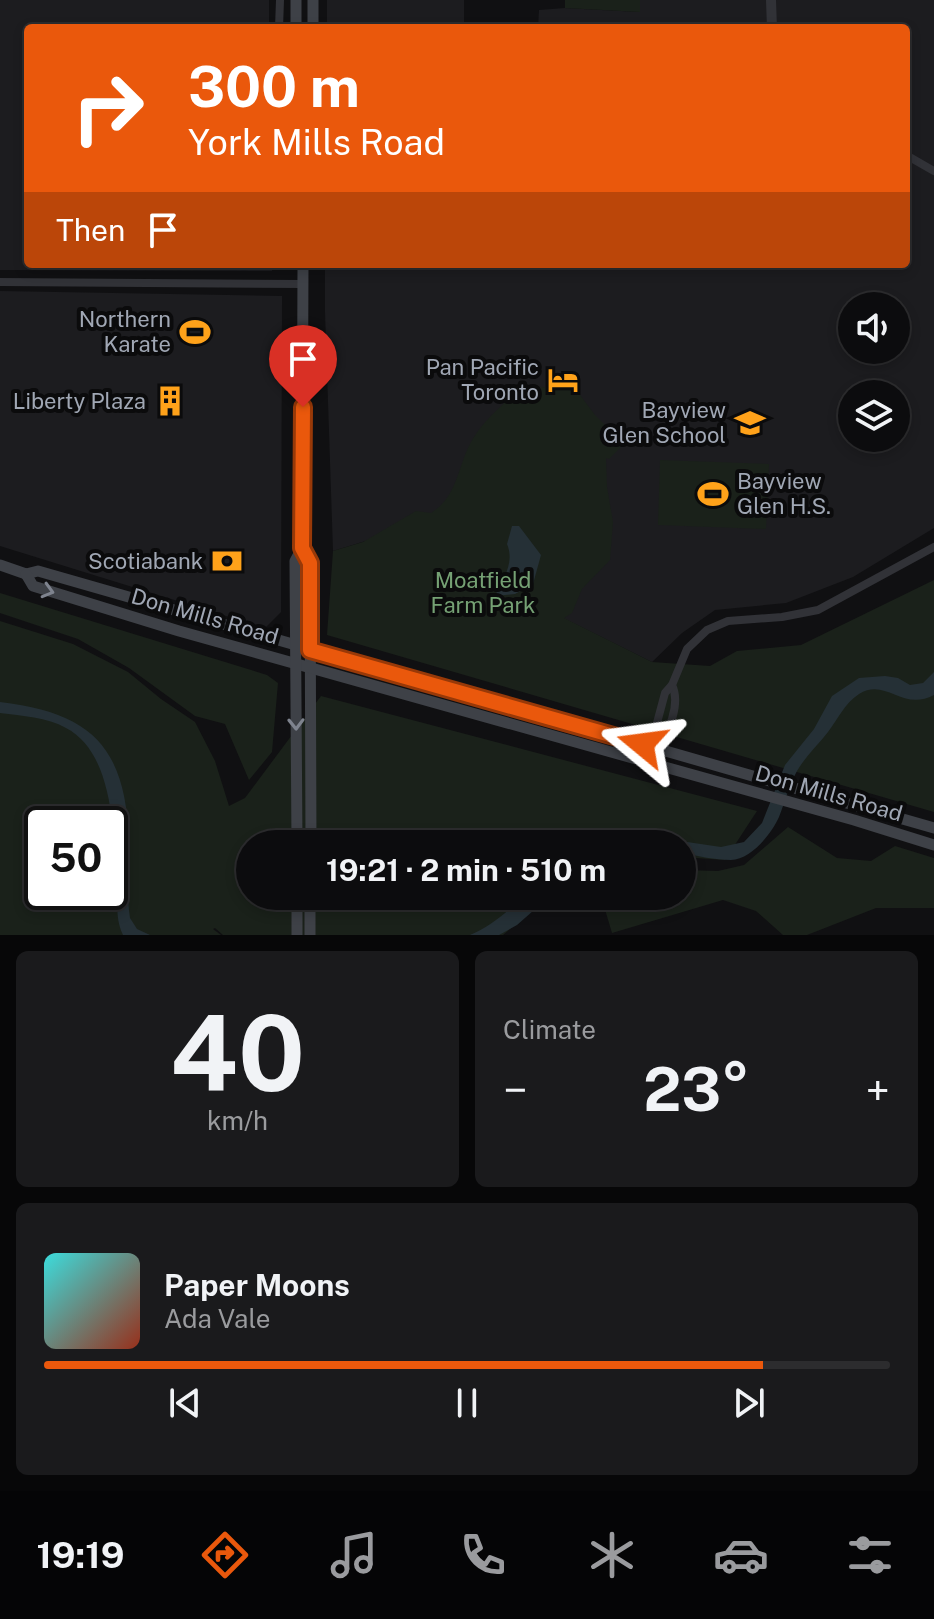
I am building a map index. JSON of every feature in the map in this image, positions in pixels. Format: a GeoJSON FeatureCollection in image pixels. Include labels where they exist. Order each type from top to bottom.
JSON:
{"type":"FeatureCollection","features":[{"type":"Feature","properties":{"kind":"main road"},"geometry":{"type":"LineString","coordinates":[[296,0],[296,24]]}},
{"type":"Feature","properties":{"kind":"main road"},"geometry":{"type":"LineString","coordinates":[[313,0],[313,24]]}},
{"type":"Feature","properties":{"kind":"main road"},"geometry":{"type":"LineString","coordinates":[[297,830],[295,561],[302,548],[303,268]]}},
{"type":"Feature","properties":{"kind":"main road"},"geometry":{"type":"LineString","coordinates":[[302,548],[310,563],[311,830]]}},
{"type":"Feature","properties":{"kind":"main road","name":"Don Mills Road"},"geometry":{"type":"LineString","coordinates":[[0,565],[26,574],[38,571],[81,583],[934,828]]}},
{"type":"Feature","properties":{"kind":"main road","name":"Don Mills Road"},"geometry":{"type":"LineString","coordinates":[[26,574],[33,586],[159,624],[934,845]]}},
{"type":"Feature","properties":{"kind":"main road"},"geometry":{"type":"LineString","coordinates":[[77,599],[81,583]]}},
{"type":"Feature","properties":{"kind":"main road"},"geometry":{"type":"LineString","coordinates":[[159,624],[166,608]]}},
{"type":"Feature","properties":{"kind":"main road"},"geometry":{"type":"LineString","coordinates":[[297,910],[297,935]]}},
{"type":"Feature","properties":{"kind":"main road"},"geometry":{"type":"LineString","coordinates":[[310,910],[310,935]]}},
{"type":"Feature","properties":{"kind":"street"},"geometry":{"type":"LineString","coordinates":[[279,24],[280,0]]}},
{"type":"Feature","properties":{"kind":"street"},"geometry":{"type":"LineString","coordinates":[[771,0],[772,24]]}},
{"type":"Feature","properties":{"kind":"street"},"geometry":{"type":"LineString","coordinates":[[910,157],[934,171]]}},
{"type":"Feature","properties":{"kind":"street"},"geometry":{"type":"LineString","coordinates":[[0,282],[303,284]]}},
{"type":"Feature","properties":{"kind":"street"},"geometry":{"type":"LineString","coordinates":[[651,763],[655,749],[654,734],[665,693],[672,685],[687,649],[713,626],[728,621],[782,617],[818,610],[934,547]]}},
{"type":"Feature","properties":{"kind":"shaded area"},"geometry":{"type":"Polygon","coordinates":[[[0,0],[269,0],[269,24],[24,24],[24,268],[272,268],[272,271],[0,270],[0,0]]]}},
{"type":"Feature","properties":{"kind":"shaded area"},"geometry":{"type":"Polygon","coordinates":[[[327,0],[464,0],[464,24],[327,24],[327,0]]]}},
{"type":"Feature","properties":{"kind":"shaded area"},"geometry":{"type":"Polygon","coordinates":[[[640,0],[934,0],[934,528],[853,577],[786,603],[715,610],[682,633],[652,662],[563,618],[444,517],[333,551],[325,268],[910,268],[910,24],[538,24],[539,10],[565,8],[640,12],[640,0]]]}},
{"type":"Feature","properties":{"kind":"shaded area"},"geometry":{"type":"Polygon","coordinates":[[[0,291],[282,296],[281,612],[265,628],[0,546],[0,291]]]}},
{"type":"Feature","properties":{"kind":"shaded area"},"geometry":{"type":"Polygon","coordinates":[[[512,526],[519,526],[541,555],[533,584],[515,594],[495,596],[509,564],[507,544],[512,526]]]}},
{"type":"Feature","properties":{"kind":"shaded area"},"geometry":{"type":"Polygon","coordinates":[[[934,672],[934,695],[913,700],[878,689],[859,694],[849,702],[797,771],[779,817],[753,851],[731,860],[696,855],[696,843],[721,847],[744,842],[762,823],[785,765],[814,729],[832,696],[859,678],[885,676],[898,678],[910,685],[923,683],[934,672]]]}},
{"type":"Feature","properties":{"kind":"shaded area"},"geometry":{"type":"Polygon","coordinates":[[[0,702],[32,707],[59,715],[81,727],[99,741],[112,760],[125,806],[110,806],[94,756],[82,740],[66,728],[43,719],[0,713],[0,702]]]}},
{"type":"Feature","properties":{"kind":"shaded area"},"geometry":{"type":"Polygon","coordinates":[[[128,890],[130,918],[137,929],[150,935],[123,935],[118,910],[128,910],[128,890]]]}},
{"type":"Feature","properties":{"kind":"shaded area"},"geometry":{"type":"Polygon","coordinates":[[[507,910],[534,910],[499,935],[470,935],[507,910]]]}},
{"type":"Feature","properties":{"kind":"green space"},"geometry":{"type":"Polygon","coordinates":[[[565,0],[640,0],[640,12],[565,8],[565,0]]]}},
{"type":"Feature","properties":{"kind":"green space","name":"Moatfield Farm Park"},"geometry":{"type":"Polygon","coordinates":[[[523,385],[577,391],[595,415],[624,444],[609,459],[606,458],[613,522],[610,560],[582,589],[572,613],[564,618],[652,662],[710,666],[737,651],[801,645],[934,580],[934,812],[327,635],[333,551],[363,542],[416,511],[431,513],[440,506],[453,488],[474,437],[523,385]]]}},
{"type":"Feature","properties":{"kind":"green space","name":"Bayview Glen H.S."},"geometry":{"type":"Polygon","coordinates":[[[660,460],[769,464],[766,529],[658,525],[660,460]]]}},
{"type":"Feature","properties":{"kind":"green space"},"geometry":{"type":"Polygon","coordinates":[[[0,593],[267,675],[278,683],[272,752],[249,780],[225,724],[195,716],[129,668],[78,639],[0,613],[0,593]]]}},
{"type":"Feature","properties":{"kind":"green space"},"geometry":{"type":"Polygon","coordinates":[[[0,621],[73,644],[128,672],[195,722],[215,761],[229,806],[245,798],[321,696],[757,811],[725,860],[696,858],[696,830],[236,830],[236,910],[532,910],[503,935],[223,935],[213,929],[221,935],[0,935],[0,621]]]}},
{"type":"Feature","properties":{"kind":"green space"},"geometry":{"type":"Polygon","coordinates":[[[788,827],[837,858],[871,861],[895,846],[934,858],[934,908],[876,908],[807,935],[783,935],[756,911],[723,900],[696,908],[696,870],[718,871],[744,865],[788,827]]]}},
{"type":"Feature","properties":{"kind":"green space"},"geometry":{"type":"Polygon","coordinates":[[[605,910],[689,910],[612,933],[605,910]]]}},
{"type":"Feature","properties":{"kind":"place","name":"Northern Karate"},"geometry":{"type":"Point","coordinates":[195,332]}},
{"type":"Feature","properties":{"kind":"place","name":"Pan Pacific Toronto"},"geometry":{"type":"Point","coordinates":[563,380]}},
{"type":"Feature","properties":{"kind":"place","name":"Liberty Plaza"},"geometry":{"type":"Point","coordinates":[170,401]}},
{"type":"Feature","properties":{"kind":"place","name":"Bayview Glen School"},"geometry":{"type":"Point","coordinates":[750,423]}},
{"type":"Feature","properties":{"kind":"place","name":"Bayview Glen H.S."},"geometry":{"type":"Point","coordinates":[713,494]}},
{"type":"Feature","properties":{"kind":"place","name":"Scotiabank"},"geometry":{"type":"Point","coordinates":[227,561]}},
{"type":"Feature","properties":{"kind":"route"},"geometry":{"type":"LineString","coordinates":[[303,407],[302,548],[310,563],[310,650],[642,744]]}}]}
